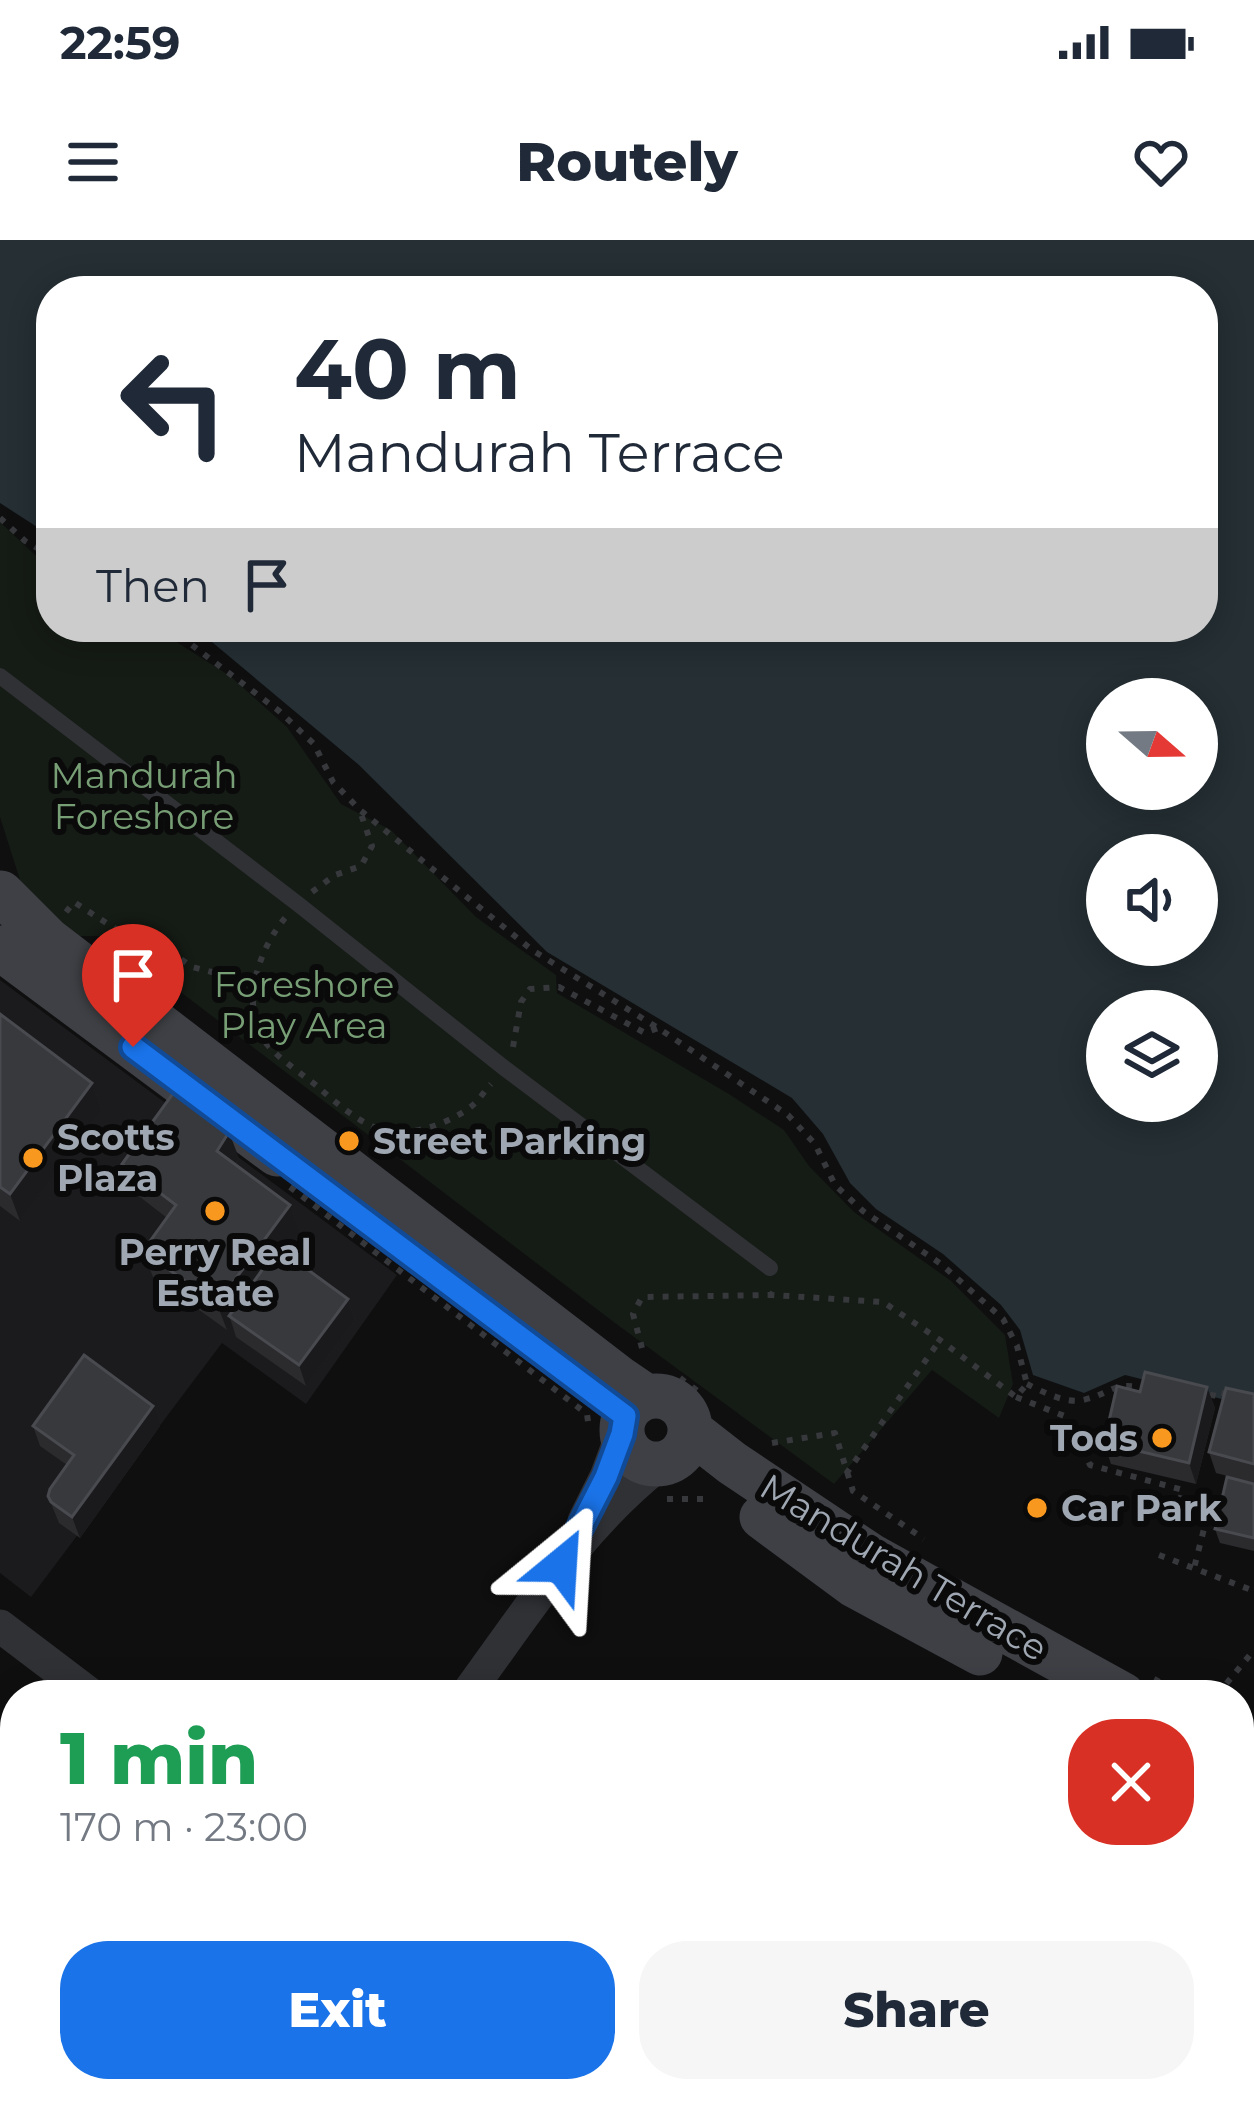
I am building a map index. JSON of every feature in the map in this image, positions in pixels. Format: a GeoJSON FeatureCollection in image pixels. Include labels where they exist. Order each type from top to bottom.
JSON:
{"type":"FeatureCollection","features":[{"type":"Feature","properties":{"kind":"street"},"geometry":{"type":"LineString","coordinates":[[0,907],[1,891]]}},
{"type":"Feature","properties":{"kind":"street"},"geometry":{"type":"LineString","coordinates":[[1,891],[65,953],[619,1378],[632,1408],[624,1444],[638,1460],[686,1440]]}},
{"type":"Feature","properties":{"kind":"street"},"geometry":{"type":"LineString","coordinates":[[0,948],[584,1383],[632,1408]]}},
{"type":"Feature","properties":{"kind":"street"},"geometry":{"type":"LineString","coordinates":[[561,1565],[606,1477],[632,1408],[657,1395],[677,1402],[685,1411],[686,1440]]}},
{"type":"Feature","properties":{"kind":"street"},"geometry":{"type":"LineString","coordinates":[[477,1680],[561,1565],[626,1490],[686,1440]]}},
{"type":"Feature","properties":{"kind":"street","name":"Mandurah Terrace"},"geometry":{"type":"LineString","coordinates":[[686,1440],[717,1484],[854,1585],[1029,1680]]}},
{"type":"Feature","properties":{"kind":"street","name":"Mandurah Terrace"},"geometry":{"type":"LineString","coordinates":[[686,1440],[732,1462],[871,1556],[1096,1680]]}},
{"type":"Feature","properties":{"kind":"street"},"geometry":{"type":"LineString","coordinates":[[0,1626],[71,1680]]}},
{"type":"Feature","properties":{"kind":"lane"},"geometry":{"type":"LineString","coordinates":[[0,676],[770,1268]]}},
{"type":"Feature","properties":{"kind":"path"},"geometry":{"type":"LineString","coordinates":[[0,518],[36,547]]}},
{"type":"Feature","properties":{"kind":"path"},"geometry":{"type":"LineString","coordinates":[[187,642],[314,744],[334,782],[360,810],[532,950],[788,1115],[815,1144],[835,1185],[862,1211],[941,1264],[1004,1319],[1027,1384],[1079,1402],[1124,1383],[1167,1393]]}},
{"type":"Feature","properties":{"kind":"path"},"geometry":{"type":"LineString","coordinates":[[360,810],[372,847],[362,866],[335,875],[298,904],[268,940],[254,976],[255,1015],[262,1040],[326,1094],[366,1123],[386,1131],[446,1120],[472,1106],[503,1067],[513,1046],[521,1002],[530,989],[560,987],[645,1033],[658,1028]]}},
{"type":"Feature","properties":{"kind":"path"},"geometry":{"type":"LineString","coordinates":[[74,902],[192,967],[232,977],[254,976]]}},
{"type":"Feature","properties":{"kind":"path"},"geometry":{"type":"LineString","coordinates":[[283,1181],[686,1440]]}},
{"type":"Feature","properties":{"kind":"path"},"geometry":{"type":"LineString","coordinates":[[633,1314],[642,1298],[772,1295]]}},
{"type":"Feature","properties":{"kind":"path"},"geometry":{"type":"LineString","coordinates":[[846,1474],[940,1340]]}},
{"type":"Feature","properties":{"kind":"path"},"geometry":{"type":"LineString","coordinates":[[1212,1398],[1214,1391],[1234,1396]]}},
{"type":"Feature","properties":{"kind":"path"},"geometry":{"type":"LineString","coordinates":[[1016,1397],[1067,1417],[1090,1465],[1183,1490],[1176,1514],[1206,1521],[1194,1568]]}},
{"type":"Feature","properties":{"kind":"path"},"geometry":{"type":"LineString","coordinates":[[770,1444],[835,1433],[854,1491],[924,1539]]}},
{"type":"Feature","properties":{"kind":"path"},"geometry":{"type":"LineString","coordinates":[[1159,1555],[1254,1591]]}},
{"type":"Feature","properties":{"kind":"path"},"geometry":{"type":"LineString","coordinates":[[1229,1680],[1254,1650]]}},
{"type":"Feature","properties":{"kind":"shaded area"},"geometry":{"type":"Polygon","coordinates":[[[0,240],[1254,240],[1254,1407],[1125,1375],[1084,1393],[1033,1375],[1020,1330],[1001,1305],[943,1254],[876,1209],[850,1183],[823,1134],[792,1098],[547,952],[359,765],[212,642],[1218,642],[1218,276],[36,276],[36,526],[0,503],[0,240]]]}},
{"type":"Feature","properties":{"kind":"shaded area"},"geometry":{"type":"Polygon","coordinates":[[[0,980],[397,1275],[306,1404],[222,1343],[31,1597],[0,1573],[0,980]]]}},
{"type":"Feature","properties":{"kind":"green space","name":"Mandurah Foreshore"},"geometry":{"type":"Polygon","coordinates":[[[0,522],[36,556],[36,642],[177,642],[230,676],[287,727],[341,804],[391,830],[476,917],[556,975],[557,993],[784,1130],[809,1166],[854,1212],[950,1280],[1005,1335],[1013,1384],[999,1418],[932,1370],[834,1484],[107,936],[58,936],[26,899],[0,817],[0,522]]]}},
{"type":"Feature","properties":{"kind":"building","name":"Scotts Plaza"},"geometry":{"type":"Polygon","coordinates":[[[0,1014],[92,1083],[10,1194],[0,1187],[0,1014]]]}},
{"type":"Feature","properties":{"kind":"building","name":"Perry Real Estate"},"geometry":{"type":"Polygon","coordinates":[[[174,1092],[229,1132],[217,1151],[290,1205],[217,1304],[143,1251],[176,1205],[122,1164],[174,1092]]]}},
{"type":"Feature","properties":{"kind":"building"},"geometry":{"type":"Polygon","coordinates":[[[278,1248],[348,1299],[299,1365],[229,1316],[278,1248]]]}},
{"type":"Feature","properties":{"kind":"building"},"geometry":{"type":"Polygon","coordinates":[[[84,1355],[153,1406],[72,1517],[48,1496],[74,1455],[33,1426],[84,1355]]]}},
{"type":"Feature","properties":{"kind":"building","name":"Tods"},"geometry":{"type":"Polygon","coordinates":[[[1145,1372],[1207,1387],[1189,1463],[1104,1443],[1117,1386],[1140,1392],[1145,1372]]]}},
{"type":"Feature","properties":{"kind":"building"},"geometry":{"type":"Polygon","coordinates":[[[1226,1388],[1254,1394],[1254,1464],[1209,1452],[1226,1388]]]}},
{"type":"Feature","properties":{"kind":"building"},"geometry":{"type":"Polygon","coordinates":[[[1227,1477],[1254,1484],[1254,1538],[1215,1529],[1227,1477]]]}},
{"type":"Feature","properties":{"kind":"place","name":"Street Parking"},"geometry":{"type":"Point","coordinates":[349,1141]}},
{"type":"Feature","properties":{"kind":"place","name":"Scotts Plaza"},"geometry":{"type":"Point","coordinates":[33,1158]}},
{"type":"Feature","properties":{"kind":"place","name":"Perry Real Estate"},"geometry":{"type":"Point","coordinates":[215,1211]}},
{"type":"Feature","properties":{"kind":"place","name":"Tods"},"geometry":{"type":"Point","coordinates":[1162,1438]}},
{"type":"Feature","properties":{"kind":"place","name":"Car Park"},"geometry":{"type":"Point","coordinates":[1037,1508]}},
{"type":"Feature","properties":{"kind":"route"},"geometry":{"type":"LineString","coordinates":[[133,1047],[625,1416],[606,1477],[561,1565]]}},
{"type":"Feature","properties":{"kind":"park label","name":"Foreshore Play Area"},"geometry":{"type":"Point","coordinates":[304,1004]}}]}
